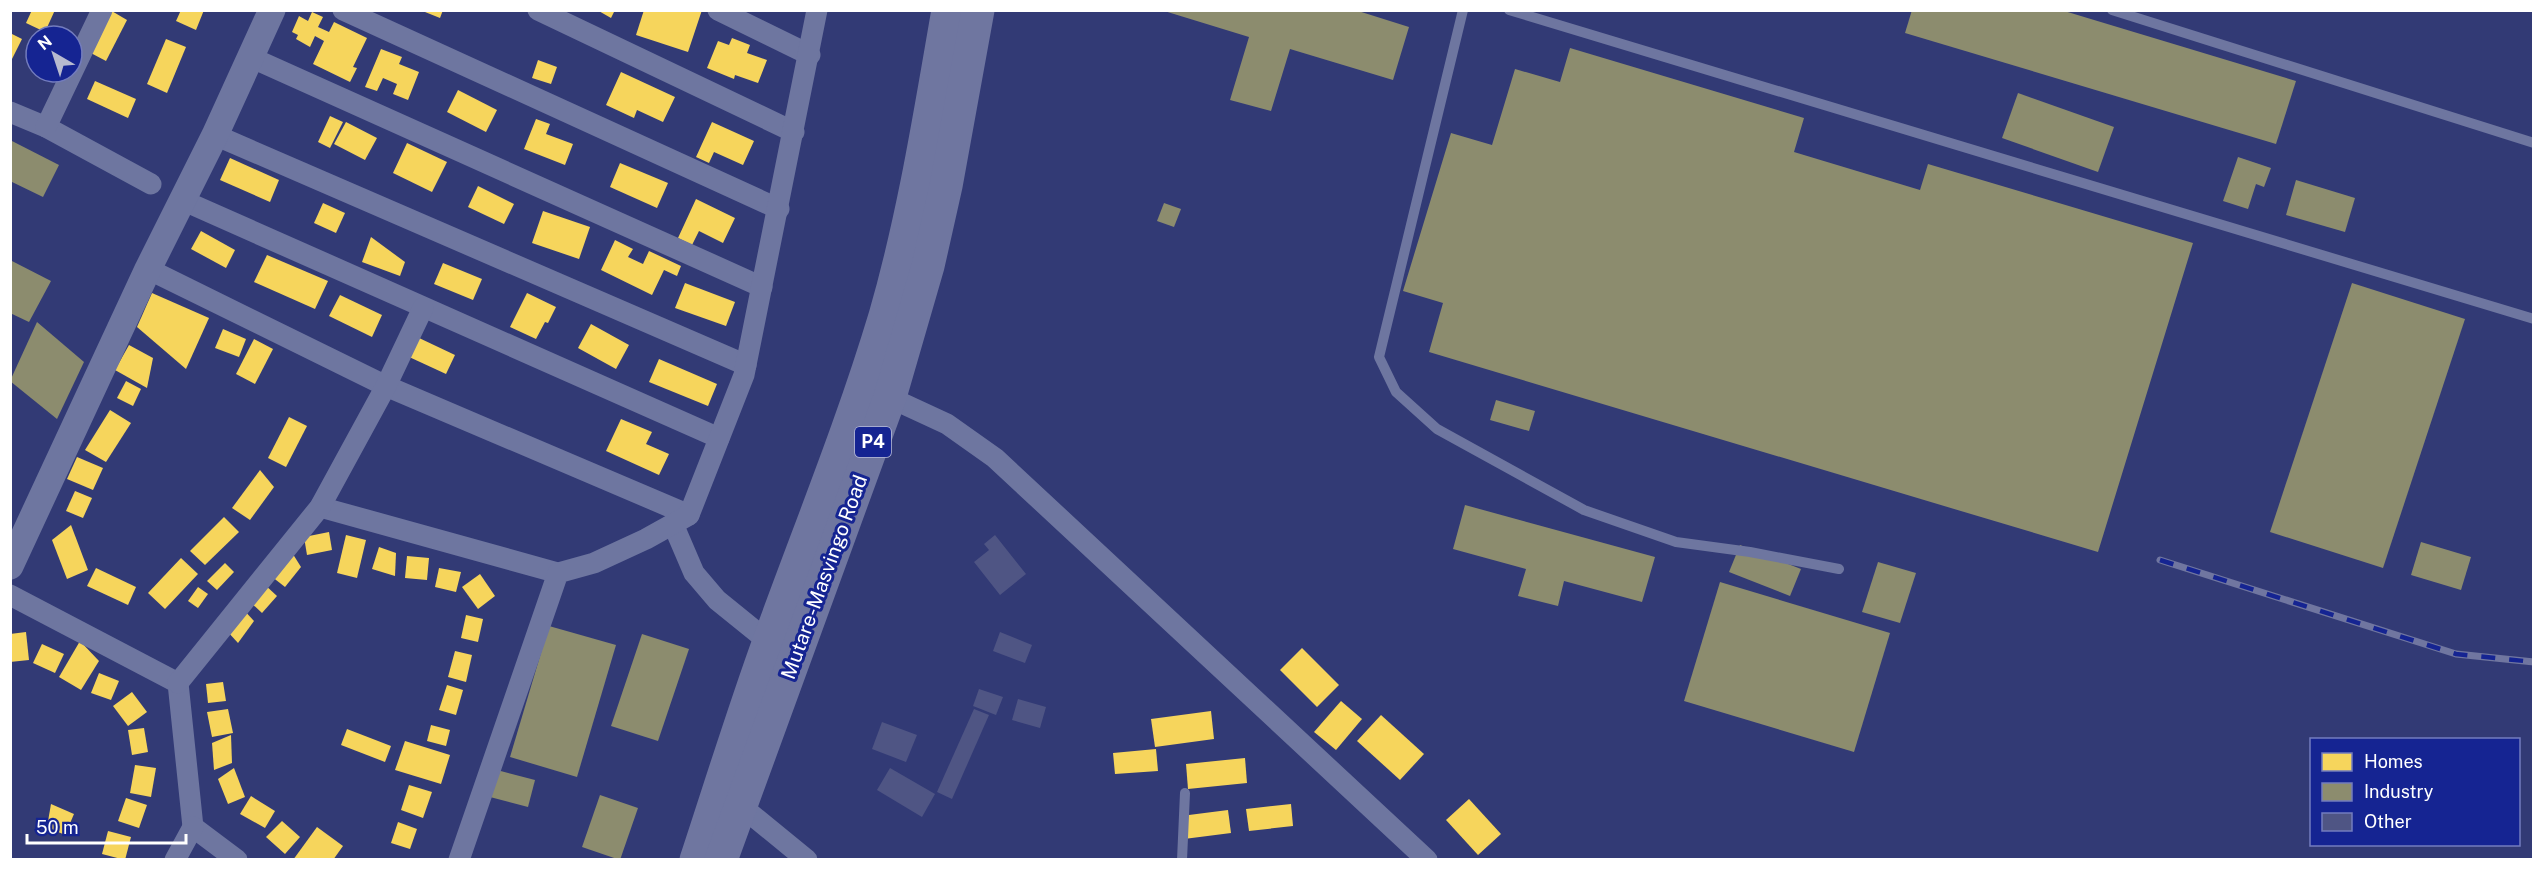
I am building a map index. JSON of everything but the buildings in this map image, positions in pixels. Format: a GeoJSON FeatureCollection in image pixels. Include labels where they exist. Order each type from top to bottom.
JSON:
{"type":"FeatureCollection","features":[{"type":"Feature","properties":{"kind":"highway","name":"Mutare-Masvingo Road"},"geometry":{"type":"LineString","coordinates":[[721,860],[741,806],[876,392],[919,174],[948,10]]}},
{"type":"Feature","properties":{"kind":"highway","name":"Mutare-Masvingo Road"},"geometry":{"type":"LineString","coordinates":[[696,860],[769,642],[928,266],[946,186],[978,10]]}},
{"type":"Feature","properties":{"kind":"street"},"geometry":{"type":"LineString","coordinates":[[46,127],[102,10]]}},
{"type":"Feature","properties":{"kind":"street"},"geometry":{"type":"LineString","coordinates":[[10,566],[272,10]]}},
{"type":"Feature","properties":{"kind":"street"},"geometry":{"type":"LineString","coordinates":[[343,10],[779,209]]}},
{"type":"Feature","properties":{"kind":"street"},"geometry":{"type":"LineString","coordinates":[[538,10],[794,132]]}},
{"type":"Feature","properties":{"kind":"street"},"geometry":{"type":"LineString","coordinates":[[718,10],[810,55]]}},
{"type":"Feature","properties":{"kind":"street"},"geometry":{"type":"LineString","coordinates":[[320,507],[558,573],[594,563],[681,519],[719,438],[746,365],[818,10]]}},
{"type":"Feature","properties":{"kind":"street"},"geometry":{"type":"LineString","coordinates":[[250,57],[762,287]]}},
{"type":"Feature","properties":{"kind":"street"},"geometry":{"type":"LineString","coordinates":[[10,112],[46,127],[151,184]]}},
{"type":"Feature","properties":{"kind":"street"},"geometry":{"type":"LineString","coordinates":[[215,135],[746,365]]}},
{"type":"Feature","properties":{"kind":"street"},"geometry":{"type":"LineString","coordinates":[[182,200],[719,438]]}},
{"type":"Feature","properties":{"kind":"street"},"geometry":{"type":"LineString","coordinates":[[148,269],[386,386],[681,519]]}},
{"type":"Feature","properties":{"kind":"street"},"geometry":{"type":"LineString","coordinates":[[175,860],[193,827],[178,683],[320,507],[386,386],[423,308]]}},
{"type":"Feature","properties":{"kind":"street"},"geometry":{"type":"LineString","coordinates":[[876,392],[947,424],[995,458],[1427,860]]}},
{"type":"Feature","properties":{"kind":"street"},"geometry":{"type":"LineString","coordinates":[[681,519],[694,573],[717,600],[769,642]]}},
{"type":"Feature","properties":{"kind":"street"},"geometry":{"type":"LineString","coordinates":[[459,860],[558,573]]}},
{"type":"Feature","properties":{"kind":"street"},"geometry":{"type":"LineString","coordinates":[[10,596],[178,683]]}},
{"type":"Feature","properties":{"kind":"street"},"geometry":{"type":"LineString","coordinates":[[741,806],[807,860]]}},
{"type":"Feature","properties":{"kind":"street"},"geometry":{"type":"LineString","coordinates":[[193,827],[237,860]]}},
{"type":"Feature","properties":{"kind":"lane"},"geometry":{"type":"LineString","coordinates":[[1463,10],[1379,357],[1396,392],[1437,429],[1584,510],[1676,542],[1750,552],[1839,569]]}},
{"type":"Feature","properties":{"kind":"lane"},"geometry":{"type":"LineString","coordinates":[[1509,10],[2534,319]]}},
{"type":"Feature","properties":{"kind":"lane"},"geometry":{"type":"LineString","coordinates":[[2112,10],[2534,143]]}},
{"type":"Feature","properties":{"kind":"lane"},"geometry":{"type":"LineString","coordinates":[[1182,860],[1185,793]]}},
{"type":"Feature","properties":{"kind":"railway"},"geometry":{"type":"LineString","coordinates":[[2160,560],[2456,654],[2534,662]]}}]}
